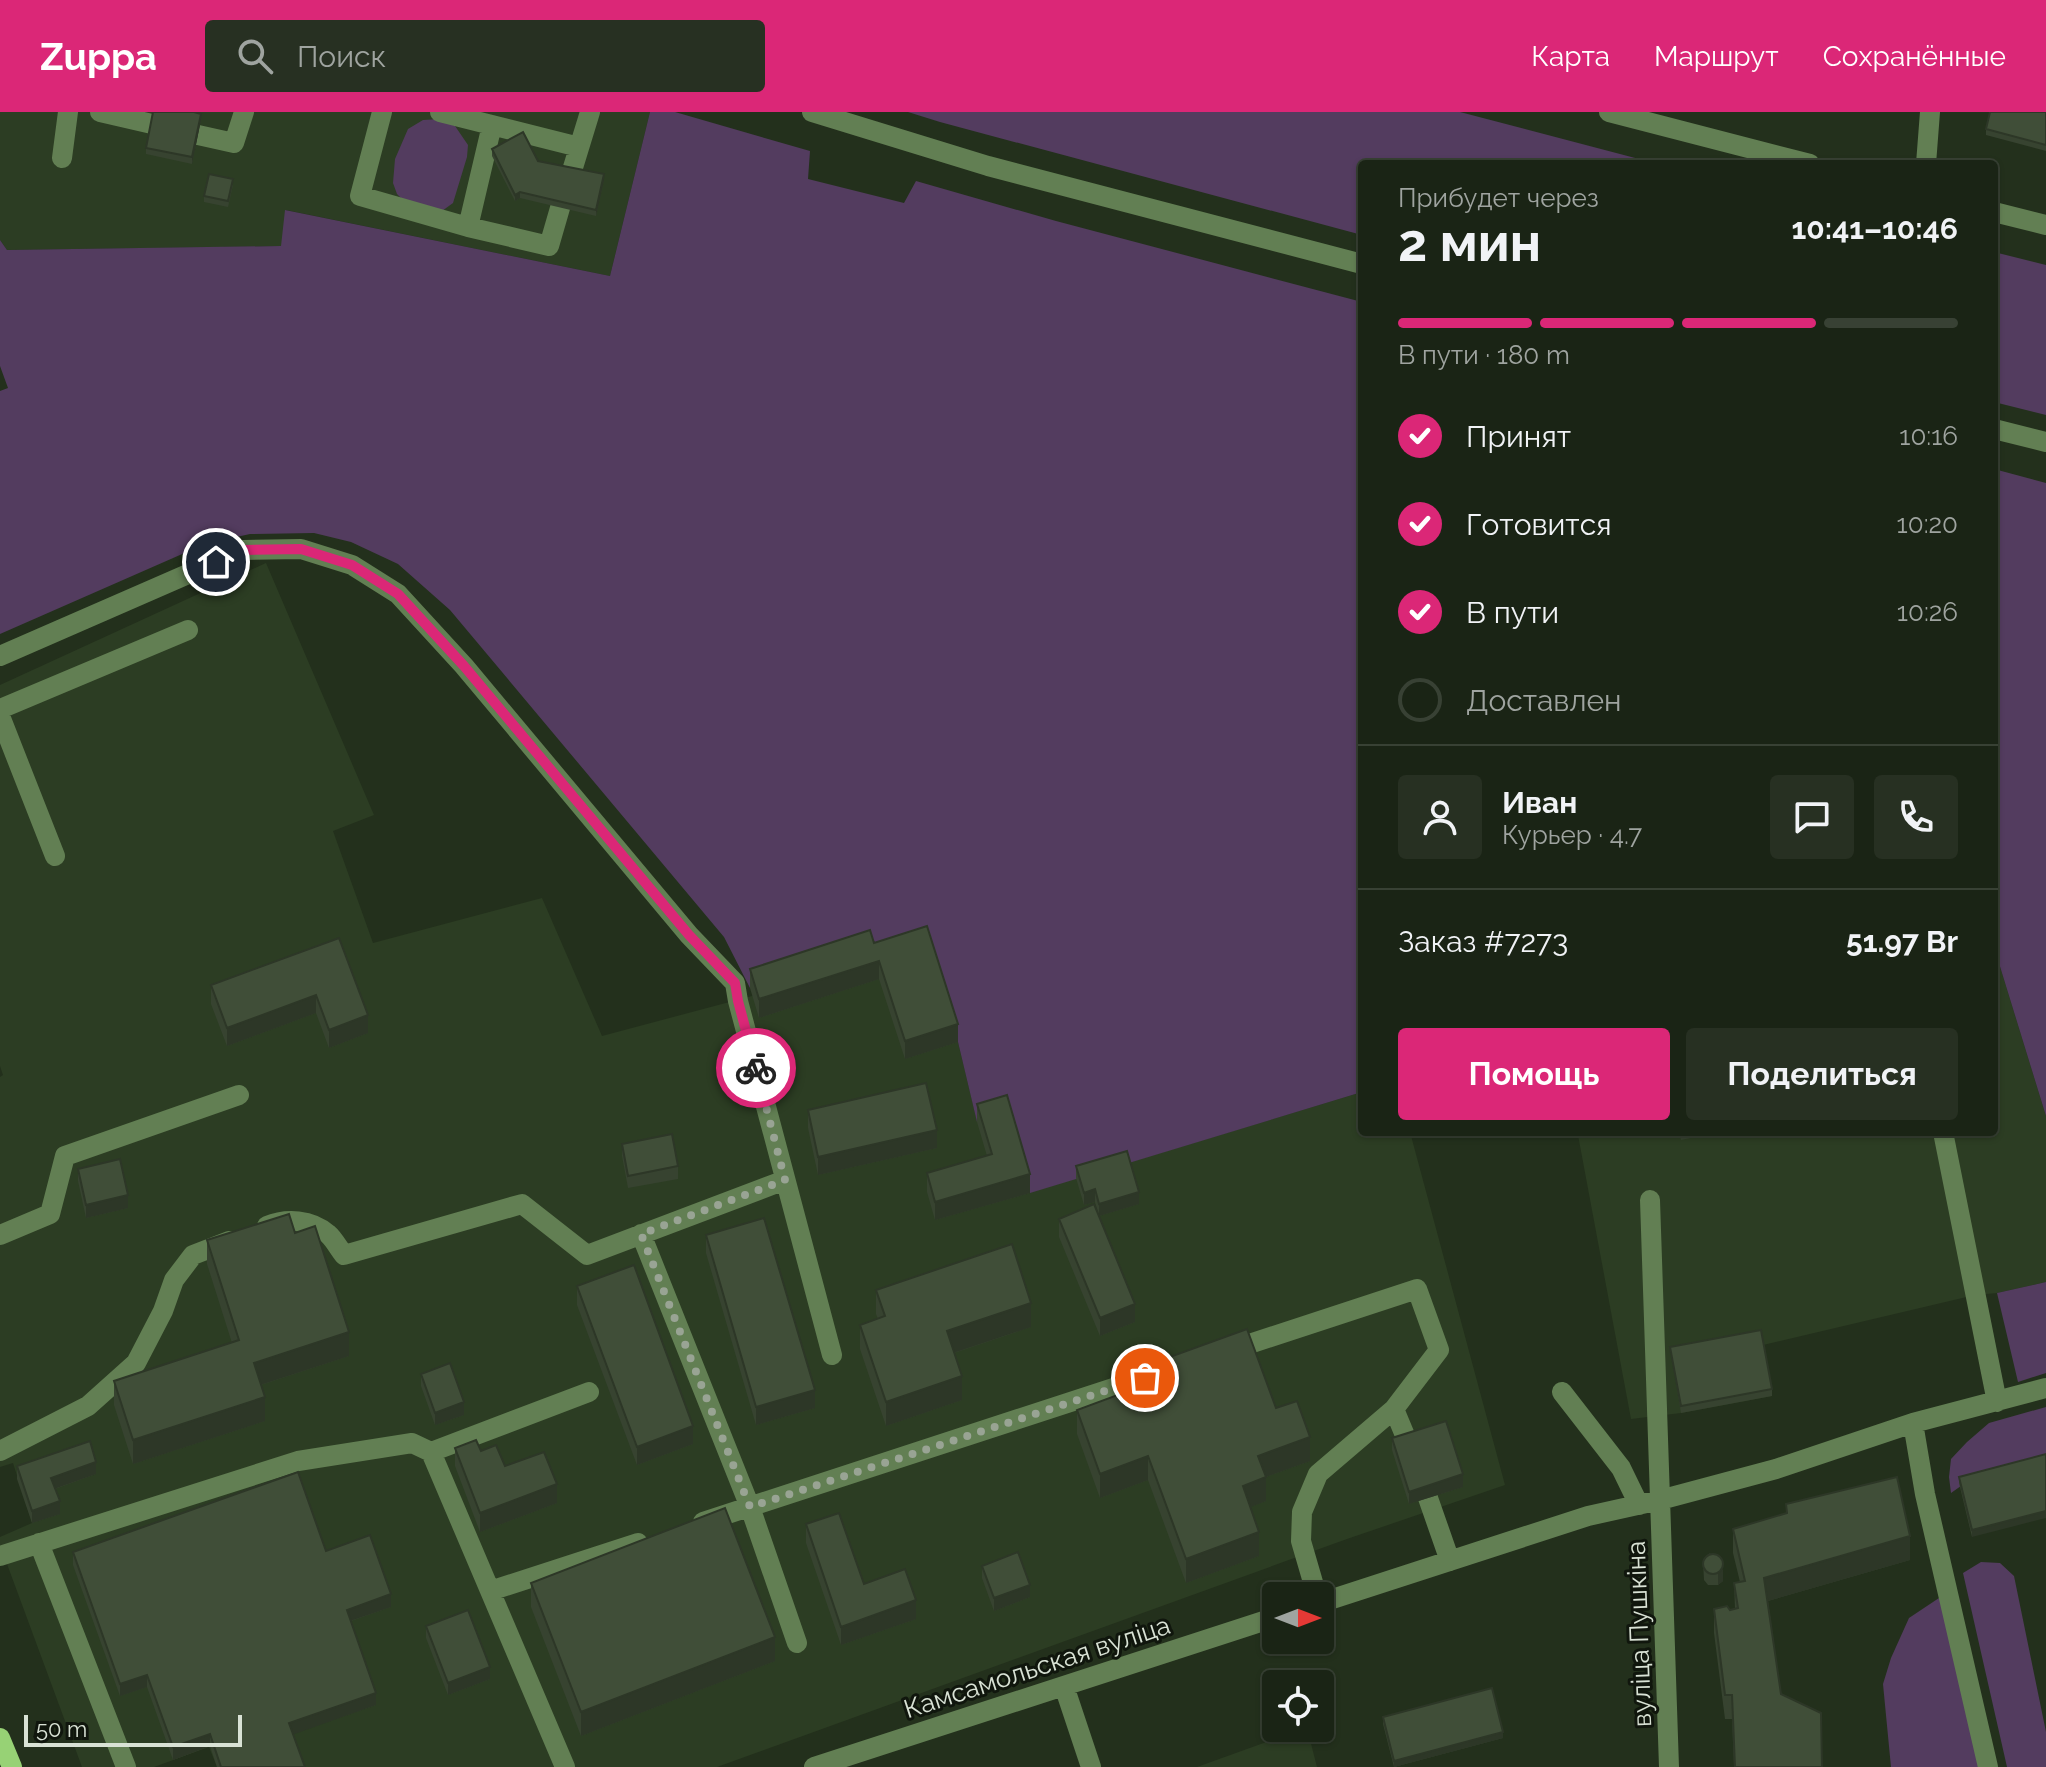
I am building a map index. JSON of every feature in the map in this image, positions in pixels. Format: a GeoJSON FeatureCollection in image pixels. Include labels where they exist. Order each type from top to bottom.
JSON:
{"type":"FeatureCollection","features":[{"type":"Feature","properties":{"kind":"main road"},"geometry":{"type":"LineString","coordinates":[[0,1738],[12,1767]]}},
{"type":"Feature","properties":{"kind":"street"},"geometry":{"type":"LineString","coordinates":[[62,158],[68,112]]}},
{"type":"Feature","properties":{"kind":"street"},"geometry":{"type":"LineString","coordinates":[[100,112],[152,124]]}},
{"type":"Feature","properties":{"kind":"street"},"geometry":{"type":"LineString","coordinates":[[198,135],[234,143],[244,112]]}},
{"type":"Feature","properties":{"kind":"street"},"geometry":{"type":"LineString","coordinates":[[382,112],[360,196],[549,246],[560,208]]}},
{"type":"Feature","properties":{"kind":"street"},"geometry":{"type":"LineString","coordinates":[[440,112],[579,147]]}},
{"type":"Feature","properties":{"kind":"street"},"geometry":{"type":"LineString","coordinates":[[571,174],[590,112]]}},
{"type":"Feature","properties":{"kind":"street"},"geometry":{"type":"LineString","coordinates":[[812,112],[988,166],[1358,263]]}},
{"type":"Feature","properties":{"kind":"street"},"geometry":{"type":"LineString","coordinates":[[1609,112],[1795,160]]}},
{"type":"Feature","properties":{"kind":"street"},"geometry":{"type":"LineString","coordinates":[[1926,160],[1930,112]]}},
{"type":"Feature","properties":{"kind":"street"},"geometry":{"type":"LineString","coordinates":[[468,227],[492,125]]}},
{"type":"Feature","properties":{"kind":"street"},"geometry":{"type":"LineString","coordinates":[[1998,213],[2046,225]]}},
{"type":"Feature","properties":{"kind":"street"},"geometry":{"type":"LineString","coordinates":[[1998,430],[2046,442]]}},
{"type":"Feature","properties":{"kind":"street"},"geometry":{"type":"LineString","coordinates":[[0,656],[243,550],[301,549],[352,565],[398,594],[464,666],[689,935],[735,983],[832,1355]]}},
{"type":"Feature","properties":{"kind":"street"},"geometry":{"type":"LineString","coordinates":[[0,709],[188,630]]}},
{"type":"Feature","properties":{"kind":"street"},"geometry":{"type":"LineString","coordinates":[[0,716],[55,856]]}},
{"type":"Feature","properties":{"kind":"street"},"geometry":{"type":"LineString","coordinates":[[0,1235],[50,1214],[65,1156],[239,1095]]}},
{"type":"Feature","properties":{"kind":"street"},"geometry":{"type":"LineString","coordinates":[[1944,1136],[1997,1402]]}},
{"type":"Feature","properties":{"kind":"street"},"geometry":{"type":"LineString","coordinates":[[0,1451],[88,1406],[136,1363],[163,1311],[174,1280],[193,1255],[279,1221],[305,1222],[328,1233],[344,1255],[522,1204],[587,1255],[785,1180]]}},
{"type":"Feature","properties":{"kind":"street","name":"вуліца Пушкіна"},"geometry":{"type":"LineString","coordinates":[[1650,1200],[1669,1767]]}},
{"type":"Feature","properties":{"kind":"street"},"geometry":{"type":"LineString","coordinates":[[641,1234],[750,1507],[797,1643]]}},
{"type":"Feature","properties":{"kind":"street"},"geometry":{"type":"LineString","coordinates":[[1205,1358],[1417,1289],[1439,1350],[1394,1409],[1318,1474],[1302,1512],[1301,1541],[1313,1582]]}},
{"type":"Feature","properties":{"kind":"street"},"geometry":{"type":"LineString","coordinates":[[490,1591],[1160,1373]]}},
{"type":"Feature","properties":{"kind":"street"},"geometry":{"type":"LineString","coordinates":[[1334,1598],[1588,1516],[1776,1469],[1913,1423],[2046,1388]]}},
{"type":"Feature","properties":{"kind":"street"},"geometry":{"type":"LineString","coordinates":[[431,1452],[589,1392]]}},
{"type":"Feature","properties":{"kind":"street"},"geometry":{"type":"LineString","coordinates":[[1562,1392],[1621,1468],[1639,1505]]}},
{"type":"Feature","properties":{"kind":"street"},"geometry":{"type":"LineString","coordinates":[[1394,1409],[1409,1445]]}},
{"type":"Feature","properties":{"kind":"street"},"geometry":{"type":"LineString","coordinates":[[1913,1423],[1925,1494],[1988,1767]]}},
{"type":"Feature","properties":{"kind":"street"},"geometry":{"type":"LineString","coordinates":[[0,1556],[298,1461],[412,1443],[431,1452],[565,1767]]}},
{"type":"Feature","properties":{"kind":"street"},"geometry":{"type":"LineString","coordinates":[[1428,1498],[1450,1561]]}},
{"type":"Feature","properties":{"kind":"street"},"geometry":{"type":"LineString","coordinates":[[39,1543],[126,1767]]}},
{"type":"Feature","properties":{"kind":"street","name":"Камсамольская вуліца"},"geometry":{"type":"LineString","coordinates":[[814,1767],[1262,1622]]}},
{"type":"Feature","properties":{"kind":"street"},"geometry":{"type":"LineString","coordinates":[[1064,1686],[1091,1767]]}},
{"type":"Feature","properties":{"kind":"shaded area"},"geometry":{"type":"Polygon","coordinates":[[[0,112],[650,112],[610,276],[286,210],[282,246],[7,250],[0,240],[0,112]]]}},
{"type":"Feature","properties":{"kind":"shaded area"},"geometry":{"type":"Polygon","coordinates":[[[650,112],[675,112],[810,151],[808,179],[904,203],[916,181],[1358,301],[1358,1093],[1030,1193],[1007,1113],[977,1122],[958,1042],[927,945],[750,988],[724,937],[450,610],[398,564],[351,542],[314,533],[250,534],[205,544],[0,634],[0,391],[8,388],[0,366],[0,240],[7,250],[281,246],[285,210],[610,276],[650,112]]]}},
{"type":"Feature","properties":{"kind":"shaded area"},"geometry":{"type":"Polygon","coordinates":[[[908,112],[1460,112],[1643,160],[1358,160],[1358,234],[908,112]]]}},
{"type":"Feature","properties":{"kind":"shaded area"},"geometry":{"type":"Polygon","coordinates":[[[440,119],[455,126],[468,145],[453,203],[442,211],[409,206],[397,194],[393,183],[395,159],[408,129],[423,120],[440,119]]]}},
{"type":"Feature","properties":{"kind":"shaded area"},"geometry":{"type":"Polygon","coordinates":[[[1998,253],[2046,265],[2046,415],[1998,403],[1998,253]]]}},
{"type":"Feature","properties":{"kind":"shaded area"},"geometry":{"type":"Polygon","coordinates":[[[1998,470],[2046,483],[2046,1116],[1998,960],[1998,470]]]}},
{"type":"Feature","properties":{"kind":"shaded area"},"geometry":{"type":"Polygon","coordinates":[[[266,563],[374,815],[333,831],[373,943],[542,898],[602,1036],[752,996],[870,949],[958,1042],[977,1121],[1031,1192],[1358,1093],[1358,1136],[1411,1136],[1505,1485],[717,1767],[217,1767],[209,1747],[154,1767],[82,1767],[0,1545],[0,1537],[32,1523],[13,1463],[0,1467],[0,1077],[3,1075],[0,1066],[0,685],[266,563]]]}},
{"type":"Feature","properties":{"kind":"shaded area"},"geometry":{"type":"Polygon","coordinates":[[[1998,960],[2046,1116],[2046,1282],[1975,1295],[1763,1345],[1772,1396],[1631,1419],[1578,1136],[1998,1136],[1998,960]]]}},
{"type":"Feature","properties":{"kind":"shaded area"},"geometry":{"type":"Polygon","coordinates":[[[2046,1282],[2046,1373],[2018,1382],[1997,1293],[2046,1282]]]}},
{"type":"Feature","properties":{"kind":"shaded area"},"geometry":{"type":"Polygon","coordinates":[[[2046,1407],[2046,1461],[1968,1481],[1951,1493],[1951,1459],[1967,1442],[1989,1423],[2046,1407]]]}},
{"type":"Feature","properties":{"kind":"shaded area"},"geometry":{"type":"Polygon","coordinates":[[[1981,1562],[2000,1563],[2014,1576],[2046,1732],[2046,1767],[2007,1767],[1963,1573],[1981,1562]]]}},
{"type":"Feature","properties":{"kind":"shaded area"},"geometry":{"type":"Polygon","coordinates":[[[1945,1594],[1985,1767],[1891,1767],[1883,1684],[1891,1658],[1909,1618],[1945,1594]]]}},
{"type":"Feature","properties":{"kind":"shaded area"},"geometry":{"type":"Polygon","coordinates":[[[1266,1742],[1311,1742],[1317,1767],[1197,1767],[1266,1742]]]}},
{"type":"Feature","properties":{"kind":"building"},"geometry":{"type":"Polygon","coordinates":[[[153,112],[201,114],[192,157],[146,148],[153,112]]]}},
{"type":"Feature","properties":{"kind":"building"},"geometry":{"type":"Polygon","coordinates":[[[1990,112],[2046,112],[2046,145],[1986,129],[1990,112]]]}},
{"type":"Feature","properties":{"kind":"building"},"geometry":{"type":"Polygon","coordinates":[[[523,132],[538,161],[604,174],[596,210],[520,192],[515,195],[492,149],[523,132]]]}},
{"type":"Feature","properties":{"kind":"building"},"geometry":{"type":"Polygon","coordinates":[[[209,174],[233,179],[228,201],[204,196],[209,174]]]}},
{"type":"Feature","properties":{"kind":"building"},"geometry":{"type":"Polygon","coordinates":[[[927,926],[958,1024],[905,1041],[879,961],[759,999],[750,969],[870,930],[874,943],[927,926]]]}},
{"type":"Feature","properties":{"kind":"building"},"geometry":{"type":"Polygon","coordinates":[[[339,938],[368,1015],[329,1030],[316,995],[227,1028],[211,985],[339,938]]]}},
{"type":"Feature","properties":{"kind":"building"},"geometry":{"type":"Polygon","coordinates":[[[926,1083],[937,1130],[818,1157],[808,1110],[926,1083]]]}},
{"type":"Feature","properties":{"kind":"building"},"geometry":{"type":"Polygon","coordinates":[[[1007,1095],[1030,1174],[935,1202],[927,1173],[992,1154],[977,1104],[1007,1095]]]}},
{"type":"Feature","properties":{"kind":"building"},"geometry":{"type":"Polygon","coordinates":[[[672,1134],[678,1166],[628,1176],[622,1144],[672,1134]]]}},
{"type":"Feature","properties":{"kind":"building"},"geometry":{"type":"Polygon","coordinates":[[[1127,1151],[1139,1192],[1099,1204],[1095,1189],[1084,1193],[1076,1166],[1127,1151]]]}},
{"type":"Feature","properties":{"kind":"building"},"geometry":{"type":"Polygon","coordinates":[[[120,1159],[128,1195],[86,1205],[78,1169],[120,1159]]]}},
{"type":"Feature","properties":{"kind":"building"},"geometry":{"type":"Polygon","coordinates":[[[1094,1204],[1135,1304],[1100,1318],[1059,1219],[1094,1204]]]}},
{"type":"Feature","properties":{"kind":"building"},"geometry":{"type":"Polygon","coordinates":[[[289,1214],[295,1233],[315,1226],[349,1332],[254,1363],[265,1397],[133,1440],[114,1381],[239,1340],[207,1240],[289,1214]]]}},
{"type":"Feature","properties":{"kind":"building"},"geometry":{"type":"Polygon","coordinates":[[[764,1218],[815,1390],[756,1407],[706,1235],[764,1218]]]}},
{"type":"Feature","properties":{"kind":"building"},"geometry":{"type":"Polygon","coordinates":[[[1012,1244],[1031,1303],[947,1331],[962,1376],[886,1402],[860,1325],[885,1316],[876,1290],[1012,1244]]]}},
{"type":"Feature","properties":{"kind":"building"},"geometry":{"type":"Polygon","coordinates":[[[634,1265],[693,1426],[637,1447],[577,1286],[634,1265]]]}},
{"type":"Feature","properties":{"kind":"building"},"geometry":{"type":"Polygon","coordinates":[[[1247,1329],[1276,1408],[1297,1401],[1310,1437],[1258,1456],[1266,1477],[1243,1486],[1259,1532],[1186,1559],[1148,1456],[1100,1474],[1077,1410],[1126,1392],[1120,1375],[1247,1329]]]}},
{"type":"Feature","properties":{"kind":"building"},"geometry":{"type":"Polygon","coordinates":[[[1761,1330],[1772,1389],[1681,1406],[1670,1347],[1761,1330]]]}},
{"type":"Feature","properties":{"kind":"building"},"geometry":{"type":"Polygon","coordinates":[[[450,1363],[464,1402],[435,1413],[421,1374],[450,1363]]]}},
{"type":"Feature","properties":{"kind":"building"},"geometry":{"type":"Polygon","coordinates":[[[1446,1421],[1463,1474],[1409,1492],[1392,1438],[1446,1421]]]}},
{"type":"Feature","properties":{"kind":"building"},"geometry":{"type":"Polygon","coordinates":[[[476,1440],[481,1451],[496,1445],[505,1466],[544,1452],[557,1484],[480,1513],[455,1448],[476,1440]]]}},
{"type":"Feature","properties":{"kind":"building"},"geometry":{"type":"Polygon","coordinates":[[[90,1441],[96,1462],[51,1478],[60,1501],[32,1511],[17,1466],[90,1441]]]}},
{"type":"Feature","properties":{"kind":"building"},"geometry":{"type":"Polygon","coordinates":[[[2046,1454],[2046,1511],[1972,1530],[1959,1477],[2046,1454]]]}},
{"type":"Feature","properties":{"kind":"building"},"geometry":{"type":"Polygon","coordinates":[[[298,1472],[326,1551],[370,1535],[391,1594],[347,1610],[376,1693],[289,1723],[305,1767],[221,1767],[210,1734],[173,1747],[147,1675],[120,1684],[73,1552],[298,1472]]]}},
{"type":"Feature","properties":{"kind":"building"},"geometry":{"type":"Polygon","coordinates":[[[1897,1477],[1910,1536],[1764,1578],[1781,1694],[1821,1713],[1822,1767],[1735,1767],[1732,1695],[1725,1695],[1714,1609],[1727,1606],[1730,1610],[1738,1608],[1734,1583],[1745,1581],[1733,1529],[1787,1513],[1786,1504],[1897,1477]]]}},
{"type":"Feature","properties":{"kind":"building"},"geometry":{"type":"Polygon","coordinates":[[[725,1508],[775,1637],[581,1712],[531,1583],[725,1508]]]}},
{"type":"Feature","properties":{"kind":"building"},"geometry":{"type":"Polygon","coordinates":[[[839,1513],[864,1584],[905,1569],[916,1600],[841,1627],[806,1524],[839,1513]]]}},
{"type":"Feature","properties":{"kind":"building"},"geometry":{"type":"Polygon","coordinates":[[[1018,1552],[1030,1585],[994,1598],[982,1566],[1018,1552]]]}},
{"type":"Feature","properties":{"kind":"building"},"geometry":{"type":"Polygon","coordinates":[[[1713,1554],[1720,1557],[1723,1564],[1720,1571],[1713,1574],[1706,1571],[1703,1564],[1706,1557],[1713,1554]]]}},
{"type":"Feature","properties":{"kind":"building"},"geometry":{"type":"Polygon","coordinates":[[[468,1610],[490,1667],[448,1683],[426,1626],[468,1610]]]}},
{"type":"Feature","properties":{"kind":"building"},"geometry":{"type":"Polygon","coordinates":[[[1492,1688],[1503,1732],[1394,1761],[1383,1717],[1492,1688]]]}},
{"type":"Feature","properties":{"kind":"way so far"},"geometry":{"type":"LineString","coordinates":[[756,1068],[785,1180],[641,1234],[750,1507],[1145,1378]]}},
{"type":"Feature","properties":{"kind":"route"},"geometry":{"type":"LineString","coordinates":[[216,562],[243,550],[301,549],[352,565],[398,594],[464,666],[689,935],[735,983],[756,1068]]}}]}
